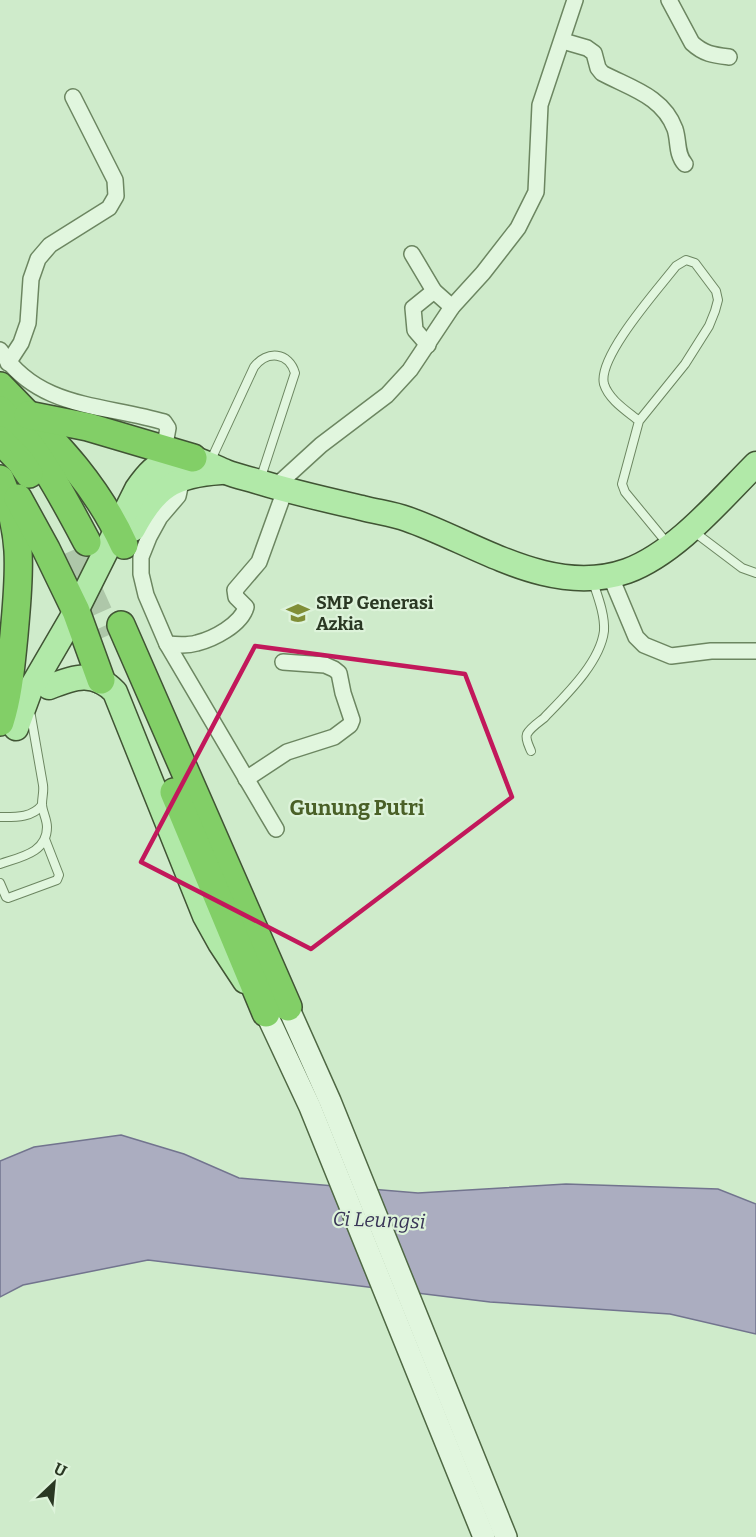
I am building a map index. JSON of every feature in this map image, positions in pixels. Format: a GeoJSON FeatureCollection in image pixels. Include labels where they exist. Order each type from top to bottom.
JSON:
{"type":"FeatureCollection","features":[{"type":"Feature","properties":{"kind":"highway"},"geometry":{"type":"LineString","coordinates":[[3,366],[28,415],[51,437],[85,478],[121,537]]}},
{"type":"Feature","properties":{"kind":"highway"},"geometry":{"type":"LineString","coordinates":[[0,410],[39,457],[60,492],[79,547],[21,462],[0,440]]}},
{"type":"Feature","properties":{"kind":"highway"},"geometry":{"type":"LineString","coordinates":[[28,415],[88,427],[164,450],[203,468]]}},
{"type":"Feature","properties":{"kind":"highway"},"geometry":{"type":"LineString","coordinates":[[0,472],[23,506],[79,620],[101,680]]}},
{"type":"Feature","properties":{"kind":"highway"},"geometry":{"type":"LineString","coordinates":[[0,479],[16,526],[20,567],[11,622],[7,695],[12,727]]}},
{"type":"Feature","properties":{"kind":"highway"},"geometry":{"type":"LineString","coordinates":[[115,630],[277,1010]]}},
{"type":"Feature","properties":{"kind":"main road"},"geometry":{"type":"LineString","coordinates":[[12,727],[49,687],[79,620],[121,537],[137,489],[149,472],[163,462],[174,458],[203,468],[406,518],[524,567],[552,575],[582,579],[628,571],[670,547],[692,530],[756,464]]}},
{"type":"Feature","properties":{"kind":"main road"},"geometry":{"type":"LineString","coordinates":[[12,727],[30,690],[79,620]]}},
{"type":"Feature","properties":{"kind":"main road"},"geometry":{"type":"LineString","coordinates":[[49,687],[69,679],[91,678],[101,680],[115,692],[205,916],[220,943],[277,1010]]}},
{"type":"Feature","properties":{"kind":"street"},"geometry":{"type":"LineString","coordinates":[[167,644],[195,644],[213,637],[241,618],[246,607],[236,597],[235,590],[259,562],[273,486],[321,445],[387,395],[410,370],[452,307],[511,239],[536,192],[540,105],[575,0]]}},
{"type":"Feature","properties":{"kind":"street"},"geometry":{"type":"LineString","coordinates":[[669,0],[692,43],[708,54],[729,57]]}},
{"type":"Feature","properties":{"kind":"street"},"geometry":{"type":"LineString","coordinates":[[563,40],[594,52],[598,68],[602,73],[642,93],[668,113],[676,132],[677,148],[685,164]]}},
{"type":"Feature","properties":{"kind":"street"},"geometry":{"type":"LineString","coordinates":[[73,97],[116,180],[116,196],[108,208],[50,245],[38,259],[32,279],[28,323],[21,343],[3,366],[37,388],[60,398],[142,415],[164,422],[168,428],[164,450]]}},
{"type":"Feature","properties":{"kind":"street"},"geometry":{"type":"LineString","coordinates":[[412,254],[434,291],[452,307]]}},
{"type":"Feature","properties":{"kind":"street"},"geometry":{"type":"LineString","coordinates":[[428,345],[415,330],[412,312],[414,305],[434,291]]}},
{"type":"Feature","properties":{"kind":"street"},"geometry":{"type":"LineString","coordinates":[[203,468],[160,517],[141,557],[141,574],[146,595],[167,644],[276,829]]}},
{"type":"Feature","properties":{"kind":"street"},"geometry":{"type":"LineString","coordinates":[[601,576],[636,637],[644,645],[671,656],[711,651],[756,651]]}},
{"type":"Feature","properties":{"kind":"street"},"geometry":{"type":"LineString","coordinates":[[246,779],[275,758],[334,737],[351,725],[352,720],[339,673],[325,664],[284,662]]}},
{"type":"Feature","properties":{"kind":"street"},"geometry":{"type":"LineString","coordinates":[[277,1010],[320,1104],[487,1525],[506,1537]]}},
{"type":"Feature","properties":{"kind":"lane"},"geometry":{"type":"LineString","coordinates":[[639,421],[608,393],[603,375],[614,348],[623,334],[676,266],[686,260],[695,263],[716,291],[718,300],[715,311],[710,326],[685,364],[639,421],[622,484],[625,492],[670,547]]}},
{"type":"Feature","properties":{"kind":"lane"},"geometry":{"type":"LineString","coordinates":[[203,468],[254,367],[263,357],[280,356],[290,362],[295,373],[273,486]]}},
{"type":"Feature","properties":{"kind":"lane"},"geometry":{"type":"LineString","coordinates":[[692,530],[742,568],[756,573]]}},
{"type":"Feature","properties":{"kind":"lane"},"geometry":{"type":"LineString","coordinates":[[531,751],[526,737],[528,732],[586,671],[600,648],[604,630],[600,600],[601,576]]}},
{"type":"Feature","properties":{"kind":"lane"},"geometry":{"type":"LineString","coordinates":[[0,864],[38,849],[45,839],[47,826],[42,805],[43,785],[12,727]]}},
{"type":"Feature","properties":{"kind":"lane"},"geometry":{"type":"LineString","coordinates":[[0,817],[19,817],[37,811],[42,805]]}},
{"type":"Feature","properties":{"kind":"lane"},"geometry":{"type":"LineString","coordinates":[[0,883],[8,898],[57,880],[59,875],[45,839]]}},
{"type":"Feature","properties":{"kind":"highlighted area"},"geometry":{"type":"Polygon","coordinates":[[[255,646],[465,674],[512,797],[311,949],[141,862],[255,646]]]}},
{"type":"Feature","properties":{"kind":"water","name":"Ci Leungsi"},"geometry":{"type":"Polygon","coordinates":[[[121,1135],[184,1154],[239,1178],[418,1193],[566,1184],[718,1189],[756,1204],[756,1334],[670,1314],[490,1302],[148,1260],[23,1285],[0,1297],[0,1161],[34,1147],[121,1135]]]}},
{"type":"Feature","properties":{"kind":"tunnel"},"geometry":{"type":"LineString","coordinates":[[71,551],[109,635]]}},
{"type":"Feature","properties":{"kind":"place","name":"SMP Generasi Azkia"},"geometry":{"type":"Point","coordinates":[298,613]}},
{"type":"Feature","properties":{"kind":"district","name":"Gunung Putri"},"geometry":{"type":"Point","coordinates":[357,808]}}]}
